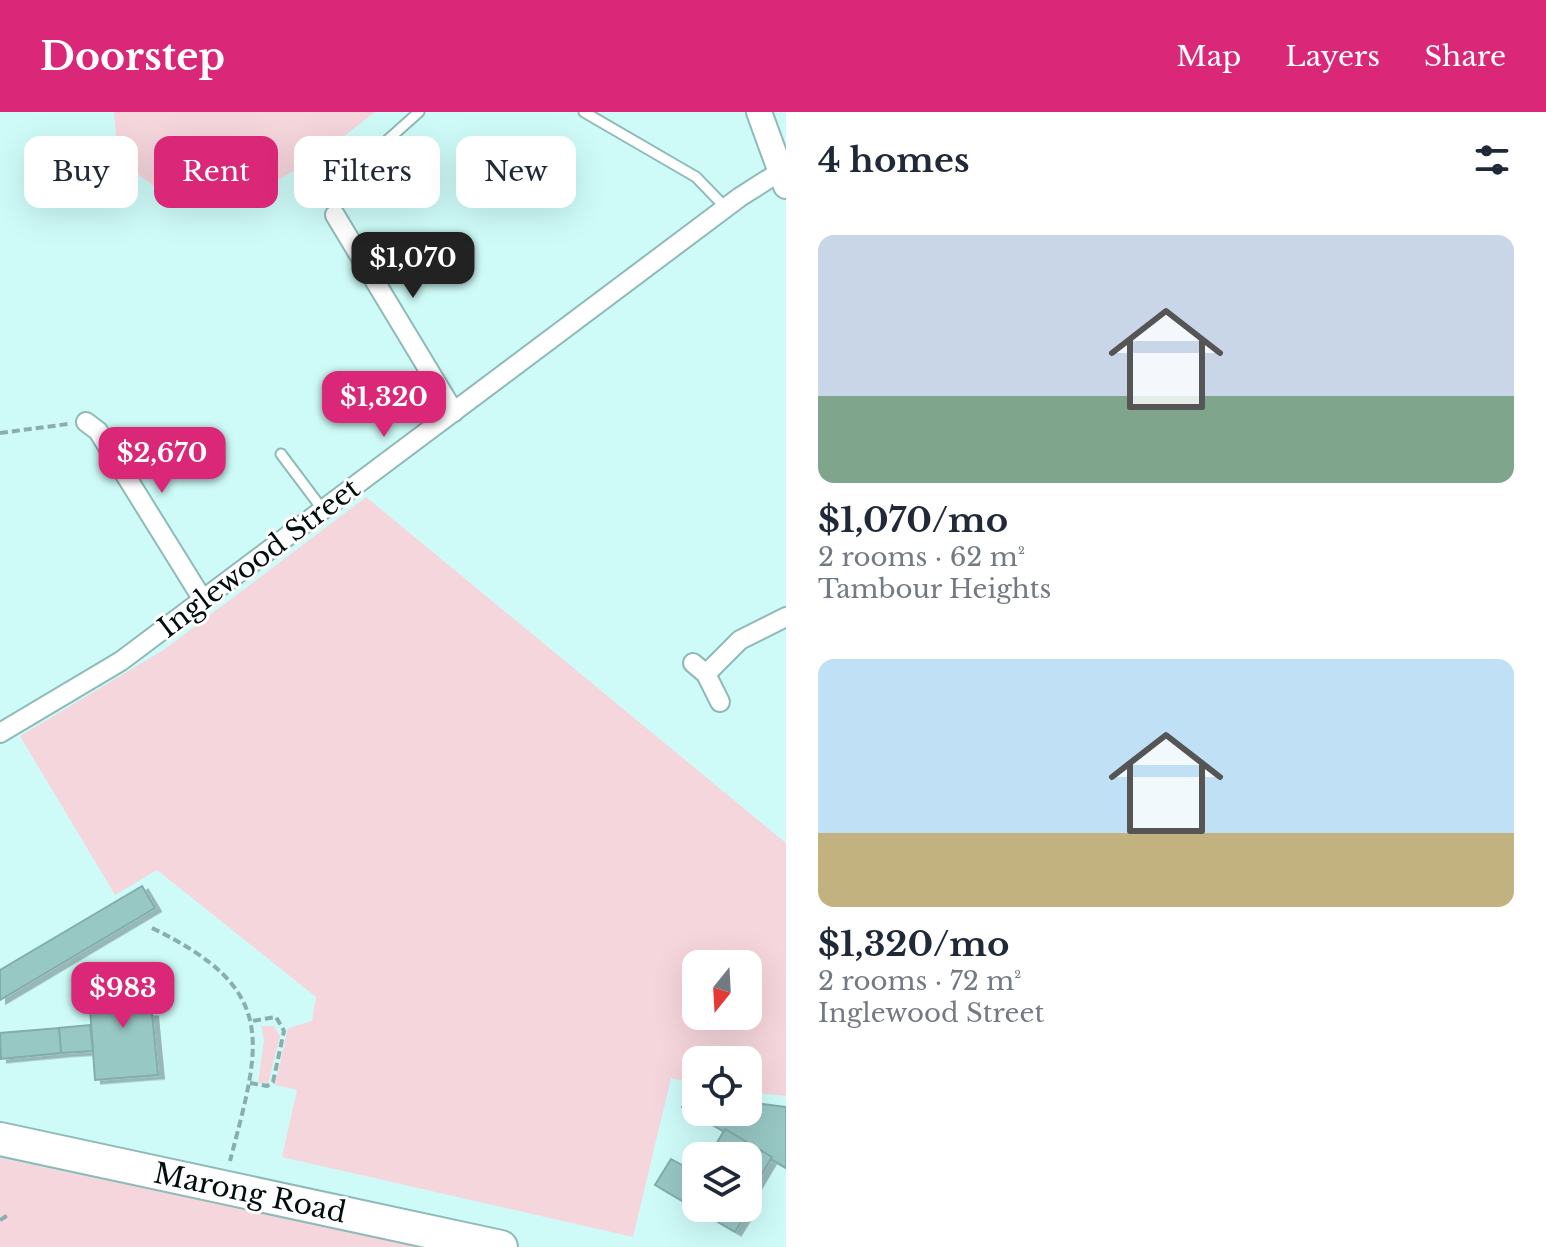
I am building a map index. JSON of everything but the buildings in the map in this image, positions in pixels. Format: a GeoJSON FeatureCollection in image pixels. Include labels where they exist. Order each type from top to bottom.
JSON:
{"type":"FeatureCollection","features":[{"type":"Feature","properties":{"kind":"highway","name":"Marong Road"},"geometry":{"type":"LineString","coordinates":[[0,1139],[501,1247]]}},
{"type":"Feature","properties":{"kind":"main road"},"geometry":{"type":"LineString","coordinates":[[759,112],[783,171]]}},
{"type":"Feature","properties":{"kind":"street","name":"Inglewood Street"},"geometry":{"type":"LineString","coordinates":[[0,733],[121,661],[726,208],[783,171]]}},
{"type":"Feature","properties":{"kind":"street"},"geometry":{"type":"LineString","coordinates":[[335,215],[454,412]]}},
{"type":"Feature","properties":{"kind":"street"},"geometry":{"type":"LineString","coordinates":[[86,422],[98,431],[203,600]]}},
{"type":"Feature","properties":{"kind":"street"},"geometry":{"type":"LineString","coordinates":[[720,702],[700,669],[740,640],[786,617]]}},
{"type":"Feature","properties":{"kind":"lane"},"geometry":{"type":"LineString","coordinates":[[335,215],[345,178],[419,112]]}},
{"type":"Feature","properties":{"kind":"lane"},"geometry":{"type":"LineString","coordinates":[[584,112],[696,177],[726,208]]}},
{"type":"Feature","properties":{"kind":"lane"},"geometry":{"type":"LineString","coordinates":[[281,454],[323,510]]}},
{"type":"Feature","properties":{"kind":"path"},"geometry":{"type":"LineString","coordinates":[[0,433],[86,422]]}},
{"type":"Feature","properties":{"kind":"path"},"geometry":{"type":"LineString","coordinates":[[152,928],[216,967],[240,995],[252,1021],[255,1046],[250,1083],[223,1187]]}},
{"type":"Feature","properties":{"kind":"path"},"geometry":{"type":"LineString","coordinates":[[250,1083],[267,1086],[273,1082],[284,1031],[276,1017],[252,1021]]}},
{"type":"Feature","properties":{"kind":"path"},"geometry":{"type":"LineString","coordinates":[[0,1220],[8,1215]]}},
{"type":"Feature","properties":{"kind":"shaded area"},"geometry":{"type":"Polygon","coordinates":[[[114,112],[375,112],[344,136],[294,136],[294,171],[278,180],[278,136],[154,136],[154,186],[138,174],[138,136],[116,136],[114,112]]]}},
{"type":"Feature","properties":{"kind":"shaded area"},"geometry":{"type":"Polygon","coordinates":[[[366,497],[786,843],[786,1096],[762,1093],[762,1046],[682,1046],[682,1081],[671,1078],[633,1237],[282,1157],[297,1090],[275,1085],[288,1028],[312,1021],[316,997],[157,870],[115,895],[20,736],[165,649],[366,497]]]}},
{"type":"Feature","properties":{"kind":"shaded area"},"geometry":{"type":"Polygon","coordinates":[[[261,1026],[274,1026],[280,1036],[268,1084],[258,1083],[264,1040],[261,1026]]]}},
{"type":"Feature","properties":{"kind":"shaded area"},"geometry":{"type":"Polygon","coordinates":[[[0,1158],[423,1247],[0,1247],[0,1158]]]}}]}
